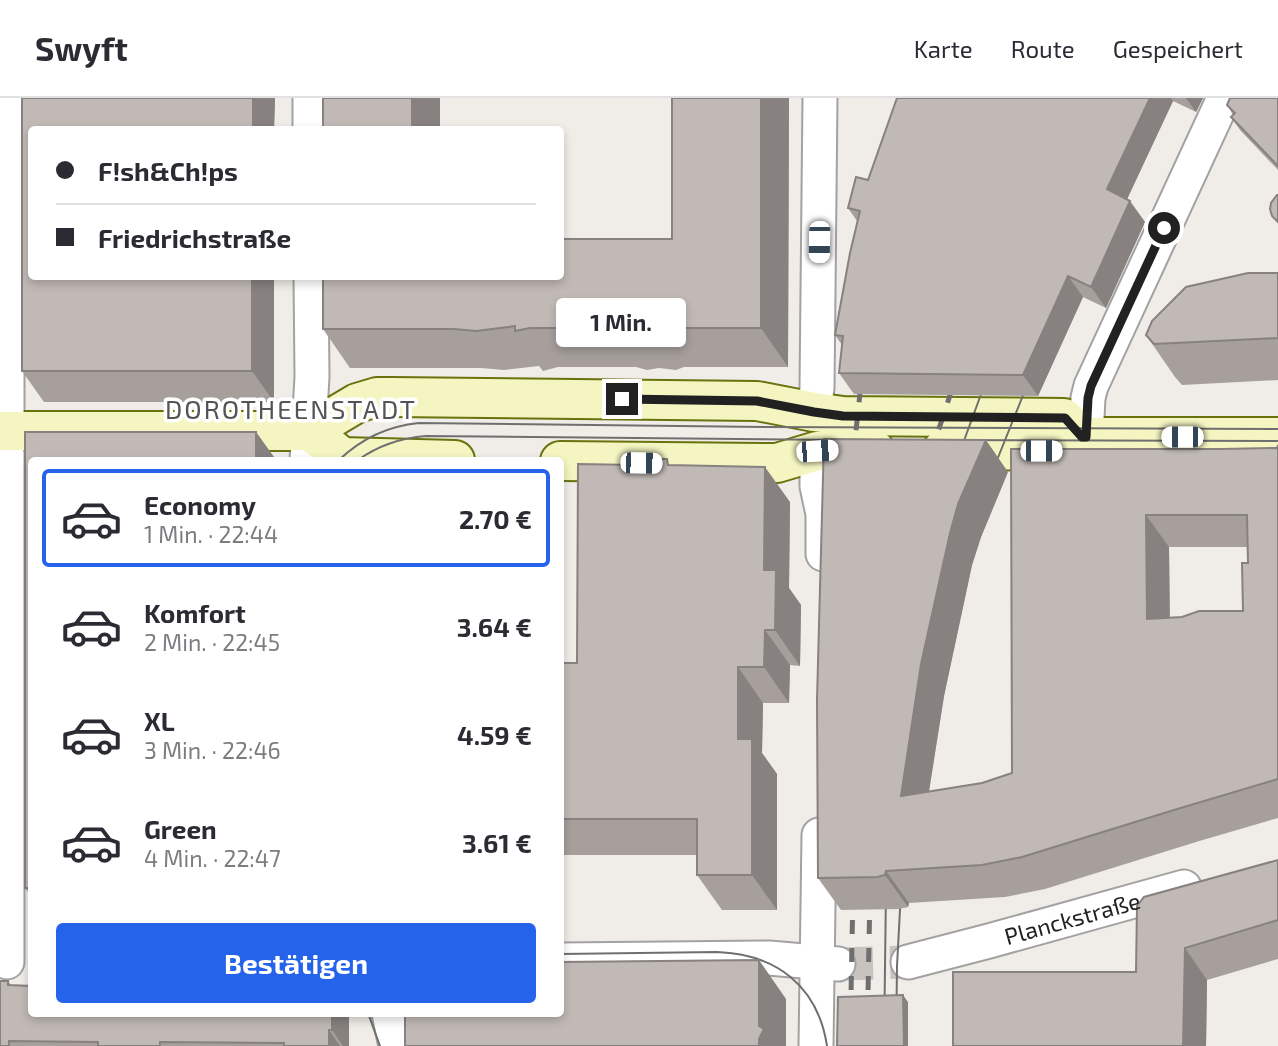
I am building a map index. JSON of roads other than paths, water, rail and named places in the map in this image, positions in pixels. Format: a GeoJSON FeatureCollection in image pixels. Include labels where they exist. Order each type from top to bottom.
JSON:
{"type":"FeatureCollection","features":[{"type":"Feature","properties":{"kind":"main road"},"geometry":{"type":"LineString","coordinates":[[309,446],[357,403],[377,397],[757,401],[843,416],[1065,418],[1084,437]]}},
{"type":"Feature","properties":{"kind":"main road"},"geometry":{"type":"LineString","coordinates":[[3,431],[309,446],[342,457]]}},
{"type":"Feature","properties":{"kind":"main road"},"geometry":{"type":"LineString","coordinates":[[564,461],[777,463],[817,451],[841,449],[1065,451],[1084,437],[1278,438]]}},
{"type":"Feature","properties":{"kind":"street"},"geometry":{"type":"LineString","coordinates":[[7,98],[3,431],[13,962]]}},
{"type":"Feature","properties":{"kind":"street"},"geometry":{"type":"LineString","coordinates":[[310,98],[310,126]]}},
{"type":"Feature","properties":{"kind":"street"},"geometry":{"type":"LineString","coordinates":[[814,412],[818,380],[820,98]]}},
{"type":"Feature","properties":{"kind":"street"},"geometry":{"type":"LineString","coordinates":[[1084,437],[1091,386],[1224,98]]}},
{"type":"Feature","properties":{"kind":"street"},"geometry":{"type":"LineString","coordinates":[[309,446],[312,377],[311,280]]}},
{"type":"Feature","properties":{"kind":"street"},"geometry":{"type":"LineString","coordinates":[[817,451],[817,486],[824,514],[822,583]]}},
{"type":"Feature","properties":{"kind":"street"},"geometry":{"type":"LineString","coordinates":[[816,1046],[829,963],[820,801]]}},
{"type":"Feature","properties":{"kind":"street","name":"Planckstraße"},"geometry":{"type":"LineString","coordinates":[[908,962],[1218,878]]}},
{"type":"Feature","properties":{"kind":"street"},"geometry":{"type":"LineString","coordinates":[[564,960],[769,958],[829,963]]}},
{"type":"Feature","properties":{"kind":"street"},"geometry":{"type":"LineString","coordinates":[[390,1017],[396,1046]]}},
{"type":"Feature","properties":{"kind":"tunnel"},"geometry":{"type":"LineString","coordinates":[[840,964],[908,962]]}},
{"type":"Feature","properties":{"kind":"tram line"},"geometry":{"type":"LineString","coordinates":[[958,457],[987,378]]}},
{"type":"Feature","properties":{"kind":"tram line"},"geometry":{"type":"LineString","coordinates":[[991,475],[1030,378]]}},
{"type":"Feature","properties":{"kind":"tram line"},"geometry":{"type":"LineString","coordinates":[[343,457],[376,435],[419,423],[1278,429]]}},
{"type":"Feature","properties":{"kind":"tram line"},"geometry":{"type":"LineString","coordinates":[[363,457],[390,443],[426,436],[844,440]]}},
{"type":"Feature","properties":{"kind":"tram line"},"geometry":{"type":"LineString","coordinates":[[928,440],[1278,441]]}},
{"type":"Feature","properties":{"kind":"tram line"},"geometry":{"type":"LineString","coordinates":[[884,1046],[886,889]]}},
{"type":"Feature","properties":{"kind":"tram line"},"geometry":{"type":"LineString","coordinates":[[896,1046],[901,891]]}},
{"type":"Feature","properties":{"kind":"tram line"},"geometry":{"type":"LineString","coordinates":[[564,954],[717,952],[758,959],[791,977],[804,990],[822,1025],[827,1046]]}},
{"type":"Feature","properties":{"kind":"tram line"},"geometry":{"type":"LineString","coordinates":[[369,1017],[380,1046]]}},
{"type":"Feature","properties":{"kind":"railway"},"geometry":{"type":"LineString","coordinates":[[853,458],[862,375]]}},
{"type":"Feature","properties":{"kind":"railway"},"geometry":{"type":"LineString","coordinates":[[930,456],[956,377]]}},
{"type":"Feature","properties":{"kind":"railway"},"geometry":{"type":"LineString","coordinates":[[850,1046],[853,892]]}},
{"type":"Feature","properties":{"kind":"railway"},"geometry":{"type":"LineString","coordinates":[[867,1046],[870,892]]}},
{"type":"Feature","properties":{"kind":"district","name":"DOROTHEENSTADT"},"geometry":{"type":"Point","coordinates":[291,408]}}]}
